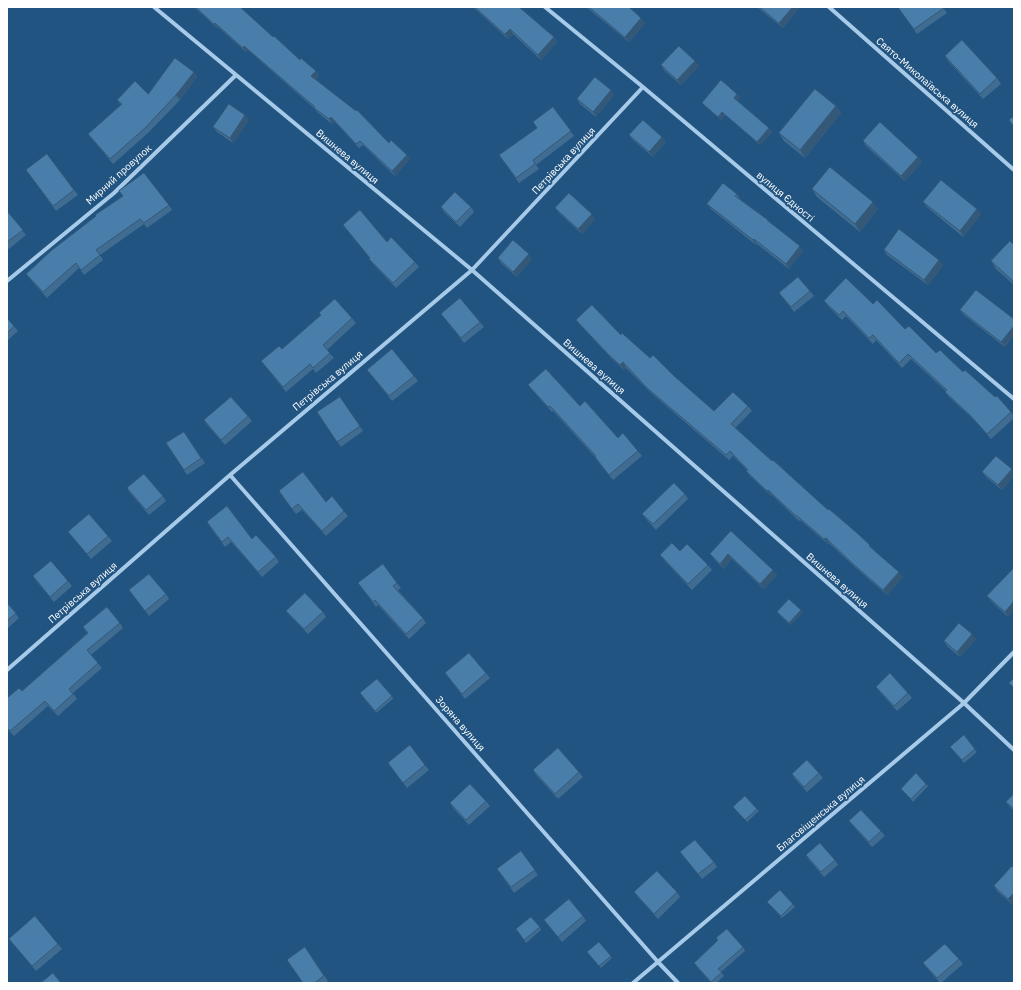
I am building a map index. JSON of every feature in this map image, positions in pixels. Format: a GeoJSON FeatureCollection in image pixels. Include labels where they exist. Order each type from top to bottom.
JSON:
{"type":"FeatureCollection","features":[{"type":"Feature","properties":{"kind":"street","name":"Вишнева вулиця"},"geometry":{"type":"LineString","coordinates":[[154,7],[472,270],[964,703],[1014,750]]}},
{"type":"Feature","properties":{"kind":"street","name":"вулиця Єдності"},"geometry":{"type":"LineString","coordinates":[[546,7],[1014,400]]}},
{"type":"Feature","properties":{"kind":"street","name":"Свято-Миколаївська вулиця"},"geometry":{"type":"LineString","coordinates":[[829,7],[1014,170]]}},
{"type":"Feature","properties":{"kind":"street","name":"Мирний провулок"},"geometry":{"type":"LineString","coordinates":[[7,281],[114,192],[236,75]]}},
{"type":"Feature","properties":{"kind":"street","name":"Петрівська вулиця"},"geometry":{"type":"LineString","coordinates":[[7,670],[230,475],[472,270],[643,87]]}},
{"type":"Feature","properties":{"kind":"street","name":"Зоряна вулиця"},"geometry":{"type":"LineString","coordinates":[[230,475],[678,983]]}},
{"type":"Feature","properties":{"kind":"street","name":"Благовіщенська вулиця"},"geometry":{"type":"LineString","coordinates":[[633,983],[964,703],[1014,652]]}},
{"type":"Feature","properties":{"kind":"building"},"geometry":{"type":"Polygon","coordinates":[[[196,7],[240,7],[300,60],[301,58],[316,71],[311,76],[356,111],[357,110],[389,143],[391,140],[407,155],[392,171],[360,141],[356,144],[331,117],[329,119],[314,108],[315,107],[244,46],[243,48],[196,7]]]}},
{"type":"Feature","properties":{"kind":"building"},"geometry":{"type":"Polygon","coordinates":[[[475,7],[519,7],[554,37],[538,55],[510,29],[505,34],[475,7]]]}},
{"type":"Feature","properties":{"kind":"building"},"geometry":{"type":"Polygon","coordinates":[[[589,7],[629,7],[641,18],[625,37],[589,7]]]}},
{"type":"Feature","properties":{"kind":"building"},"geometry":{"type":"Polygon","coordinates":[[[760,7],[793,7],[779,23],[760,7]]]}},
{"type":"Feature","properties":{"kind":"building"},"geometry":{"type":"Polygon","coordinates":[[[898,7],[943,7],[944,8],[914,29],[898,7]]]}},
{"type":"Feature","properties":{"kind":"building"},"geometry":{"type":"Polygon","coordinates":[[[962,40],[997,78],[980,94],[945,56],[962,40]]]}},
{"type":"Feature","properties":{"kind":"building"},"geometry":{"type":"Polygon","coordinates":[[[679,46],[695,61],[677,80],[661,65],[679,46]]]}},
{"type":"Feature","properties":{"kind":"building"},"geometry":{"type":"Polygon","coordinates":[[[175,58],[194,72],[176,95],[145,128],[110,159],[88,134],[122,104],[117,100],[135,81],[148,94],[175,58]]]}},
{"type":"Feature","properties":{"kind":"building"},"geometry":{"type":"Polygon","coordinates":[[[595,77],[611,90],[593,112],[577,99],[595,77]]]}},
{"type":"Feature","properties":{"kind":"building"},"geometry":{"type":"Polygon","coordinates":[[[721,80],[737,94],[734,98],[769,128],[757,142],[722,112],[718,117],[702,103],[721,80]]]}},
{"type":"Feature","properties":{"kind":"building"},"geometry":{"type":"Polygon","coordinates":[[[815,89],[836,106],[800,150],[779,133],[815,89]]]}},
{"type":"Feature","properties":{"kind":"building"},"geometry":{"type":"Polygon","coordinates":[[[229,104],[245,115],[230,138],[213,127],[229,104]]]}},
{"type":"Feature","properties":{"kind":"building"},"geometry":{"type":"Polygon","coordinates":[[[553,107],[571,131],[533,160],[535,164],[516,178],[499,155],[537,128],[533,122],[553,107]]]}},
{"type":"Feature","properties":{"kind":"building"},"geometry":{"type":"Polygon","coordinates":[[[1014,116],[1014,127],[1009,120],[1014,116]]]}},
{"type":"Feature","properties":{"kind":"building"},"geometry":{"type":"Polygon","coordinates":[[[643,120],[662,137],[649,152],[629,135],[643,120]]]}},
{"type":"Feature","properties":{"kind":"building"},"geometry":{"type":"Polygon","coordinates":[[[880,122],[918,157],[901,176],[863,141],[880,122]]]}},
{"type":"Feature","properties":{"kind":"building"},"geometry":{"type":"Polygon","coordinates":[[[47,154],[74,190],[53,206],[26,170],[47,154]]]}},
{"type":"Feature","properties":{"kind":"building"},"geometry":{"type":"Polygon","coordinates":[[[830,167],[873,202],[855,224],[812,189],[830,167]]]}},
{"type":"Feature","properties":{"kind":"building"},"geometry":{"type":"Polygon","coordinates":[[[144,173],[169,205],[144,223],[140,219],[96,250],[100,255],[81,270],[76,263],[43,292],[26,274],[52,250],[96,216],[95,215],[123,196],[119,191],[144,173]]]}},
{"type":"Feature","properties":{"kind":"building"},"geometry":{"type":"Polygon","coordinates":[[[941,180],[977,209],[960,231],[923,202],[941,180]]]}},
{"type":"Feature","properties":{"kind":"building"},"geometry":{"type":"Polygon","coordinates":[[[723,183],[737,194],[735,196],[800,246],[786,264],[707,204],[723,183]]]}},
{"type":"Feature","properties":{"kind":"building"},"geometry":{"type":"Polygon","coordinates":[[[455,192],[471,207],[456,222],[441,207],[455,192]]]}},
{"type":"Feature","properties":{"kind":"building"},"geometry":{"type":"Polygon","coordinates":[[[569,193],[592,214],[578,229],[555,208],[569,193]]]}},
{"type":"Feature","properties":{"kind":"building"},"geometry":{"type":"Polygon","coordinates":[[[360,210],[387,242],[391,237],[415,262],[393,283],[369,259],[370,258],[343,225],[360,210]]]}},
{"type":"Feature","properties":{"kind":"building"},"geometry":{"type":"Polygon","coordinates":[[[7,211],[23,230],[7,242],[7,211]]]}},
{"type":"Feature","properties":{"kind":"building"},"geometry":{"type":"Polygon","coordinates":[[[899,229],[939,260],[924,280],[884,250],[899,229]]]}},
{"type":"Feature","properties":{"kind":"building"},"geometry":{"type":"Polygon","coordinates":[[[513,240],[529,254],[513,272],[498,258],[513,240]]]}},
{"type":"Feature","properties":{"kind":"building"},"geometry":{"type":"Polygon","coordinates":[[[1010,241],[1014,245],[1014,282],[991,261],[1010,241]]]}},
{"type":"Feature","properties":{"kind":"building"},"geometry":{"type":"Polygon","coordinates":[[[798,277],[810,291],[791,307],[779,293],[798,277]]]}},
{"type":"Feature","properties":{"kind":"building"},"geometry":{"type":"Polygon","coordinates":[[[846,278],[873,304],[877,300],[905,329],[909,326],[936,353],[940,350],[963,372],[965,370],[995,397],[997,396],[1011,412],[987,434],[970,415],[945,392],[947,390],[908,354],[899,363],[873,335],[869,338],[843,311],[839,315],[824,301],[846,278]]]}},
{"type":"Feature","properties":{"kind":"building"},"geometry":{"type":"Polygon","coordinates":[[[976,290],[1014,319],[1014,326],[1001,342],[960,310],[976,290]]]}},
{"type":"Feature","properties":{"kind":"building"},"geometry":{"type":"Polygon","coordinates":[[[460,298],[480,322],[461,338],[441,314],[460,298]]]}},
{"type":"Feature","properties":{"kind":"building"},"geometry":{"type":"Polygon","coordinates":[[[335,299],[352,318],[323,345],[330,353],[313,368],[310,364],[283,387],[261,361],[279,346],[282,349],[321,315],[319,313],[335,299]]]}},
{"type":"Feature","properties":{"kind":"building"},"geometry":{"type":"Polygon","coordinates":[[[592,305],[621,335],[622,333],[650,358],[653,355],[673,375],[714,411],[733,392],[748,406],[731,424],[828,510],[829,509],[857,533],[870,545],[869,546],[899,572],[883,590],[826,538],[824,539],[768,490],[767,491],[746,471],[748,470],[730,451],[726,455],[646,387],[623,362],[620,365],[608,354],[576,320],[592,305]]]}},
{"type":"Feature","properties":{"kind":"building"},"geometry":{"type":"Polygon","coordinates":[[[7,318],[14,326],[7,333],[7,318]]]}},
{"type":"Feature","properties":{"kind":"building"},"geometry":{"type":"Polygon","coordinates":[[[392,349],[414,376],[389,396],[367,370],[392,349]]]}},
{"type":"Feature","properties":{"kind":"building"},"geometry":{"type":"Polygon","coordinates":[[[546,369],[580,406],[585,401],[618,438],[623,433],[638,451],[609,475],[595,457],[596,456],[550,406],[548,407],[528,385],[546,369]]]}},
{"type":"Feature","properties":{"kind":"building"},"geometry":{"type":"Polygon","coordinates":[[[231,397],[248,416],[221,440],[204,420],[231,397]]]}},
{"type":"Feature","properties":{"kind":"building"},"geometry":{"type":"Polygon","coordinates":[[[340,397],[360,426],[337,442],[317,412],[340,397]]]}},
{"type":"Feature","properties":{"kind":"building"},"geometry":{"type":"Polygon","coordinates":[[[184,432],[201,458],[184,470],[166,443],[184,432]]]}},
{"type":"Feature","properties":{"kind":"building"},"geometry":{"type":"Polygon","coordinates":[[[996,456],[1012,469],[998,485],[982,472],[996,456]]]}},
{"type":"Feature","properties":{"kind":"building"},"geometry":{"type":"Polygon","coordinates":[[[303,472],[326,502],[332,496],[344,511],[322,531],[298,504],[292,509],[279,491],[303,472]]]}},
{"type":"Feature","properties":{"kind":"building"},"geometry":{"type":"Polygon","coordinates":[[[144,474],[163,496],[146,510],[127,488],[144,474]]]}},
{"type":"Feature","properties":{"kind":"building"},"geometry":{"type":"Polygon","coordinates":[[[674,483],[685,494],[653,524],[642,514],[674,483]]]}},
{"type":"Feature","properties":{"kind":"building"},"geometry":{"type":"Polygon","coordinates":[[[227,506],[252,539],[256,535],[276,557],[258,572],[228,537],[222,542],[207,522],[227,506]]]}},
{"type":"Feature","properties":{"kind":"building"},"geometry":{"type":"Polygon","coordinates":[[[89,514],[108,536],[87,554],[68,532],[89,514]]]}},
{"type":"Feature","properties":{"kind":"building"},"geometry":{"type":"Polygon","coordinates":[[[731,531],[773,570],[760,584],[728,554],[720,564],[710,554],[731,531]]]}},
{"type":"Feature","properties":{"kind":"building"},"geometry":{"type":"Polygon","coordinates":[[[672,543],[680,551],[687,544],[708,565],[688,584],[660,555],[672,543]]]}},
{"type":"Feature","properties":{"kind":"building"},"geometry":{"type":"Polygon","coordinates":[[[51,561],[68,581],[50,597],[33,576],[51,561]]]}},
{"type":"Feature","properties":{"kind":"building"},"geometry":{"type":"Polygon","coordinates":[[[383,564],[397,583],[393,586],[423,618],[406,634],[375,600],[373,602],[358,583],[383,564]]]}},
{"type":"Feature","properties":{"kind":"building"},"geometry":{"type":"Polygon","coordinates":[[[1014,568],[1014,601],[1005,612],[987,596],[1014,568]]]}},
{"type":"Feature","properties":{"kind":"building"},"geometry":{"type":"Polygon","coordinates":[[[149,574],[166,594],[145,611],[129,590],[149,574]]]}},
{"type":"Feature","properties":{"kind":"building"},"geometry":{"type":"Polygon","coordinates":[[[305,593],[323,612],[304,629],[286,611],[305,593]]]}},
{"type":"Feature","properties":{"kind":"building"},"geometry":{"type":"Polygon","coordinates":[[[789,599],[801,610],[789,623],[777,612],[789,599]]]}},
{"type":"Feature","properties":{"kind":"building"},"geometry":{"type":"Polygon","coordinates":[[[7,603],[16,613],[7,621],[7,603]]]}},
{"type":"Feature","properties":{"kind":"building"},"geometry":{"type":"Polygon","coordinates":[[[107,607],[120,623],[87,650],[98,663],[69,689],[73,694],[54,711],[45,701],[10,731],[7,728],[7,698],[19,688],[22,691],[88,633],[83,627],[107,607]]]}},
{"type":"Feature","properties":{"kind":"building"},"geometry":{"type":"Polygon","coordinates":[[[959,623],[972,634],[957,652],[944,641],[959,623]]]}},
{"type":"Feature","properties":{"kind":"building"},"geometry":{"type":"Polygon","coordinates":[[[469,653],[486,673],[462,694],[445,673],[469,653]]]}},
{"type":"Feature","properties":{"kind":"building"},"geometry":{"type":"Polygon","coordinates":[[[890,673],[908,693],[894,706],[876,687],[890,673]]]}},
{"type":"Feature","properties":{"kind":"building"},"geometry":{"type":"Polygon","coordinates":[[[1014,678],[1014,688],[1009,683],[1014,678]]]}},
{"type":"Feature","properties":{"kind":"building"},"geometry":{"type":"Polygon","coordinates":[[[377,679],[392,696],[375,711],[360,693],[377,679]]]}},
{"type":"Feature","properties":{"kind":"building"},"geometry":{"type":"Polygon","coordinates":[[[964,735],[975,749],[962,760],[950,747],[964,735]]]}},
{"type":"Feature","properties":{"kind":"building"},"geometry":{"type":"Polygon","coordinates":[[[410,745],[425,765],[403,783],[388,763],[410,745]]]}},
{"type":"Feature","properties":{"kind":"building"},"geometry":{"type":"Polygon","coordinates":[[[558,748],[579,772],[555,794],[533,770],[558,748]]]}},
{"type":"Feature","properties":{"kind":"building"},"geometry":{"type":"Polygon","coordinates":[[[807,760],[819,773],[804,787],[792,774],[807,760]]]}},
{"type":"Feature","properties":{"kind":"building"},"geometry":{"type":"Polygon","coordinates":[[[916,773],[926,784],[911,799],[901,789],[916,773]]]}},
{"type":"Feature","properties":{"kind":"building"},"geometry":{"type":"Polygon","coordinates":[[[470,784],[486,801],[466,820],[450,803],[470,784]]]}},
{"type":"Feature","properties":{"kind":"building"},"geometry":{"type":"Polygon","coordinates":[[[1014,794],[1014,809],[1006,802],[1014,794]]]}},
{"type":"Feature","properties":{"kind":"building"},"geometry":{"type":"Polygon","coordinates":[[[745,796],[757,809],[745,820],[733,807],[745,796]]]}},
{"type":"Feature","properties":{"kind":"building"},"geometry":{"type":"Polygon","coordinates":[[[861,810],[881,831],[869,842],[849,821],[861,810]]]}},
{"type":"Feature","properties":{"kind":"building"},"geometry":{"type":"Polygon","coordinates":[[[695,840],[714,862],[698,874],[680,852],[695,840]]]}},
{"type":"Feature","properties":{"kind":"building"},"geometry":{"type":"Polygon","coordinates":[[[820,843],[835,860],[821,872],[806,855],[820,843]]]}},
{"type":"Feature","properties":{"kind":"building"},"geometry":{"type":"Polygon","coordinates":[[[521,851],[535,870],[511,887],[497,869],[521,851]]]}},
{"type":"Feature","properties":{"kind":"building"},"geometry":{"type":"Polygon","coordinates":[[[1012,866],[1014,868],[1014,893],[1008,899],[994,886],[1012,866]]]}},
{"type":"Feature","properties":{"kind":"building"},"geometry":{"type":"Polygon","coordinates":[[[657,871],[677,892],[654,914],[634,892],[657,871]]]}},
{"type":"Feature","properties":{"kind":"building"},"geometry":{"type":"Polygon","coordinates":[[[780,890],[793,904],[781,916],[767,902],[780,890]]]}},
{"type":"Feature","properties":{"kind":"building"},"geometry":{"type":"Polygon","coordinates":[[[569,899],[583,916],[558,937],[544,920],[569,899]]]}},
{"type":"Feature","properties":{"kind":"building"},"geometry":{"type":"Polygon","coordinates":[[[35,916],[58,944],[32,966],[9,939],[35,916]]]}},
{"type":"Feature","properties":{"kind":"building"},"geometry":{"type":"Polygon","coordinates":[[[531,917],[540,927],[524,940],[516,929],[531,917]]]}},
{"type":"Feature","properties":{"kind":"building"},"geometry":{"type":"Polygon","coordinates":[[[727,929],[743,947],[718,969],[722,972],[711,982],[694,963],[718,940],[716,938],[727,929]]]}},
{"type":"Feature","properties":{"kind":"building"},"geometry":{"type":"Polygon","coordinates":[[[599,942],[611,956],[599,966],[587,952],[599,942]]]}},
{"type":"Feature","properties":{"kind":"building"},"geometry":{"type":"Polygon","coordinates":[[[945,944],[959,959],[937,978],[923,963],[945,944]]]}},
{"type":"Feature","properties":{"kind":"building"},"geometry":{"type":"Polygon","coordinates":[[[305,947],[324,976],[314,983],[303,983],[287,960],[305,947]]]}},
{"type":"Feature","properties":{"kind":"building"},"geometry":{"type":"Polygon","coordinates":[[[53,973],[61,983],[41,983],[53,973]]]}}]}
